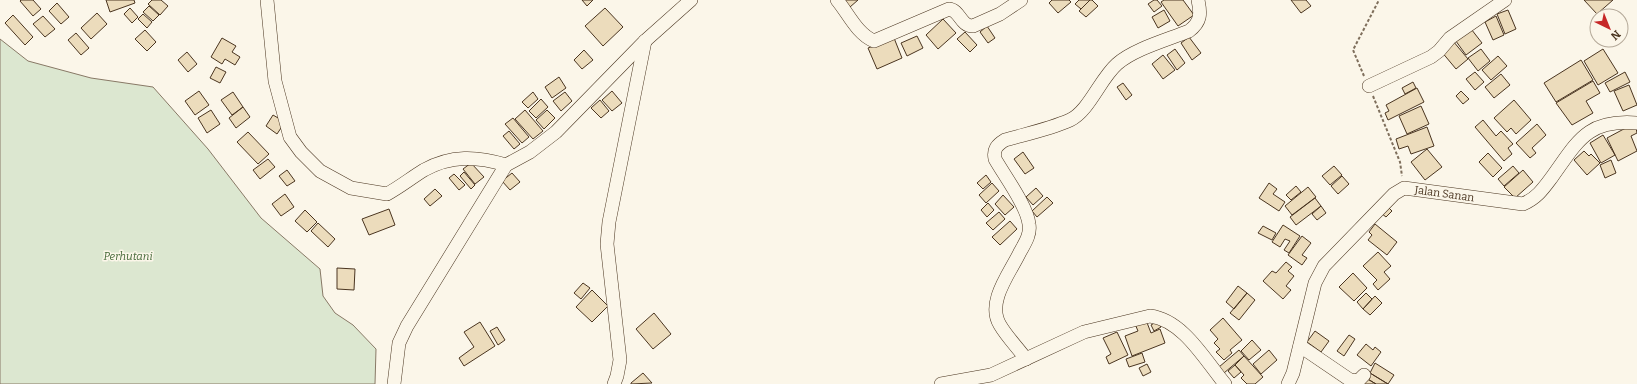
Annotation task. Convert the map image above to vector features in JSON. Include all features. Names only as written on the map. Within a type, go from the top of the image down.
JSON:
[{"type":"street","points":[[267,0],[275,81],[290,136],[301,152],[320,170],[351,188],[387,194],[426,169],[447,162],[467,158],[484,158],[506,164]]},
{"type":"street","points":[[394,384],[399,344],[407,326],[506,164],[530,152],[556,132],[645,41],[691,0]]},
{"type":"street","points":[[837,0],[861,32],[867,38],[874,41],[948,9],[956,12],[964,24],[973,26],[1000,14],[1021,0]]},
{"type":"street","points":[[1026,359],[1000,325],[996,317],[996,305],[999,294],[1026,240],[1029,224],[1026,213],[995,159],[994,153],[997,145],[1005,140],[1070,120],[1080,114],[1105,76],[1118,64],[1130,55],[1189,31],[1195,27],[1200,20],[1198,0]]},
{"type":"street","points":[[1369,86],[1431,57],[1439,51],[1450,38],[1505,0]]},
{"type":"street","points":[[614,384],[620,360],[607,244],[645,41]]},
{"type":"street","name":"Jalan Sanan","points":[[1288,384],[1293,373],[1315,283],[1324,266],[1394,194],[1404,188],[1523,204],[1541,193],[1577,142],[1591,129],[1602,125],[1622,122],[1637,123]]},
{"type":"street","points":[[941,384],[991,375],[1084,332],[1150,316],[1156,316],[1172,323],[1183,332],[1224,384]]},
{"type":"street","points":[[1300,346],[1350,380],[1358,381],[1364,375]]},
{"type":"green space","name":"Perhutani","points":[[0,39],[28,61],[91,78],[153,87],[208,149],[261,218],[320,269],[323,296],[335,313],[353,325],[376,349],[375,384],[0,384]]},
{"type":"building","points":[[33,0],[41,9],[33,16],[20,1]]},
{"type":"building","points":[[106,0],[134,0],[135,3],[110,12]]},
{"type":"building","points":[[152,0],[161,0],[168,6],[160,15],[148,4]]},
{"type":"building","points":[[582,0],[593,0],[587,6]]},
{"type":"building","points":[[843,0],[858,0],[850,7]]},
{"type":"building","points":[[1052,0],[1069,0],[1071,2],[1058,13],[1049,3]]},
{"type":"building","points":[[1079,0],[1090,0],[1081,9],[1075,4]]},
{"type":"building","points":[[1090,0],[1098,6],[1086,17],[1079,11]]},
{"type":"building","points":[[1154,0],[1157,0],[1162,6],[1154,12],[1148,4]]},
{"type":"building","points":[[1164,0],[1183,0],[1194,15],[1178,26],[1161,2]]},
{"type":"building","points":[[1291,0],[1306,0],[1311,6],[1301,13]]},
{"type":"building","points":[[1584,0],[1613,0],[1604,8],[1591,8]]},
{"type":"building","points":[[57,3],[69,17],[61,24],[49,11]]},
{"type":"building","points":[[149,6],[159,15],[153,21],[143,12]]},
{"type":"building","points":[[130,8],[138,17],[132,23],[124,14]]},
{"type":"building","points":[[605,8],[623,27],[603,46],[585,26]]},
{"type":"building","points":[[1164,10],[1170,21],[1158,28],[1152,17]]},
{"type":"building","points":[[1508,10],[1516,29],[1505,34],[1497,14]]},
{"type":"building","points":[[97,13],[107,24],[91,39],[81,28]]},
{"type":"building","points":[[143,14],[152,22],[147,28],[138,19]]},
{"type":"building","points":[[13,15],[33,37],[25,45],[5,23]]},
{"type":"building","points":[[43,16],[55,29],[45,37],[33,24]]},
{"type":"building","points":[[1496,16],[1504,35],[1493,40],[1485,22]]},
{"type":"building","points":[[943,19],[956,33],[938,49],[926,35]]},
{"type":"building","points":[[1468,25],[1482,43],[1466,55],[1453,37]]},
{"type":"building","points":[[987,26],[995,38],[988,43],[980,32]]},
{"type":"building","points":[[145,30],[156,42],[147,51],[135,39]]},
{"type":"building","points":[[965,32],[977,45],[970,52],[957,39]]},
{"type":"building","points":[[76,33],[89,48],[81,55],[68,40]]},
{"type":"building","points":[[917,36],[923,48],[907,56],[901,43]]},
{"type":"building","points":[[1189,37],[1201,53],[1192,60],[1181,43]]},
{"type":"building","points":[[222,38],[236,46],[232,52],[240,57],[235,65],[225,59],[222,64],[211,57]]},
{"type":"building","points":[[894,38],[902,58],[877,69],[868,48]]},
{"type":"building","points":[[1453,41],[1468,59],[1456,69],[1441,51]]},
{"type":"building","points":[[1175,49],[1185,63],[1177,70],[1167,55]]},
{"type":"building","points":[[1481,49],[1490,61],[1478,71],[1468,58]]},
{"type":"building","points":[[1603,49],[1618,73],[1598,85],[1584,61]]},
{"type":"building","points":[[584,50],[593,60],[582,69],[574,60]]},
{"type":"building","points":[[187,52],[197,64],[188,72],[178,60]]},
{"type":"building","points":[[1163,55],[1175,70],[1163,79],[1152,64]]},
{"type":"building","points":[[1498,56],[1507,66],[1491,80],[1482,70]]},
{"type":"building","points":[[1581,60],[1593,80],[1556,102],[1544,83]]},
{"type":"building","points":[[216,67],[226,72],[220,83],[210,78]]},
{"type":"building","points":[[1475,72],[1484,82],[1475,90],[1466,79]]},
{"type":"building","points":[[1625,72],[1630,82],[1610,92],[1605,83]]},
{"type":"building","points":[[1501,74],[1510,85],[1494,98],[1485,87]]},
{"type":"building","points":[[559,77],[566,88],[552,98],[545,87]]},
{"type":"building","points":[[1593,81],[1600,93],[1586,101],[1593,113],[1572,125],[1556,103]]},
{"type":"building","points":[[1413,82],[1416,88],[1405,94],[1402,88]]},
{"type":"building","points":[[1123,83],[1132,95],[1126,100],[1117,87]]},
{"type":"building","points":[[1629,85],[1637,105],[1623,111],[1614,91]]},
{"type":"building","points":[[1417,88],[1424,102],[1388,120],[1385,113],[1389,111],[1386,105]]},
{"type":"building","points":[[199,91],[209,105],[195,115],[185,101]]},
{"type":"building","points":[[612,91],[622,103],[612,111],[602,100]]},
{"type":"building","points":[[1461,91],[1469,99],[1463,104],[1456,96]]},
{"type":"building","points":[[233,92],[243,107],[232,115],[221,100]]},
{"type":"building","points":[[533,92],[538,99],[528,108],[522,102]]},
{"type":"building","points":[[565,92],[572,101],[561,111],[553,101]]},
{"type":"building","points":[[541,99],[548,107],[536,118],[529,111]]},
{"type":"building","points":[[600,100],[609,111],[601,118],[591,108]]},
{"type":"building","points":[[1514,100],[1531,120],[1516,134],[1511,128],[1507,132],[1494,118]]},
{"type":"building","points":[[1421,106],[1429,124],[1407,134],[1399,116]]},
{"type":"building","points":[[243,107],[250,117],[236,128],[229,118]]},
{"type":"building","points":[[211,110],[220,124],[207,133],[198,118]]},
{"type":"building","points":[[525,110],[543,131],[533,139],[515,119]]},
{"type":"building","points":[[547,110],[555,118],[544,129],[536,120]]},
{"type":"building","points":[[273,115],[285,122],[277,134],[266,126]]},
{"type":"building","points":[[513,118],[529,137],[522,143],[505,124]]},
{"type":"building","points":[[1483,120],[1496,136],[1501,131],[1513,144],[1508,148],[1512,154],[1504,161],[1475,127]]},
{"type":"building","points":[[1635,123],[1637,133],[1631,136],[1637,151],[1618,161],[1607,138]]},
{"type":"building","points":[[1537,124],[1546,135],[1532,148],[1536,153],[1530,158],[1516,143]]},
{"type":"building","points":[[1427,127],[1434,146],[1411,154],[1408,146],[1399,149],[1396,139]]},
{"type":"building","points":[[509,131],[520,144],[514,149],[503,136]]},
{"type":"building","points":[[248,132],[269,154],[258,164],[237,142]]},
{"type":"building","points":[[1603,135],[1615,155],[1601,163],[1590,143]]},
{"type":"building","points":[[1427,149],[1442,167],[1425,180],[1411,162]]},
{"type":"building","points":[[1584,151],[1589,156],[1591,154],[1600,163],[1587,175],[1574,160]]},
{"type":"building","points":[[1023,152],[1034,168],[1025,174],[1014,159]]},
{"type":"building","points":[[1488,153],[1502,168],[1493,177],[1479,162]]},
{"type":"building","points":[[268,159],[275,167],[260,179],[253,170]]},
{"type":"building","points":[[1611,160],[1616,173],[1605,178],[1600,165]]},
{"type":"building","points":[[471,163],[484,177],[475,184],[463,169]]},
{"type":"building","points":[[1334,166],[1342,175],[1330,185],[1322,176]]},
{"type":"building","points":[[1513,166],[1519,173],[1504,186],[1498,179]]},
{"type":"building","points":[[287,170],[295,181],[287,186],[279,176]]},
{"type":"building","points":[[1523,170],[1533,182],[1515,198],[1504,187]]},
{"type":"building","points":[[464,172],[475,185],[471,189],[460,176]]},
{"type":"building","points":[[512,173],[520,182],[510,190],[502,181]]},
{"type":"building","points":[[454,174],[465,185],[459,190],[449,178]]},
{"type":"building","points":[[986,175],[991,182],[983,189],[977,183]]},
{"type":"building","points":[[1342,176],[1349,184],[1338,194],[1331,186]]},
{"type":"building","points":[[992,183],[999,191],[986,203],[979,195]]},
{"type":"building","points":[[1269,183],[1277,189],[1273,194],[1285,202],[1279,211],[1259,198]]},
{"type":"building","points":[[1296,186],[1301,192],[1291,200],[1286,195]]},
{"type":"building","points":[[1308,187],[1316,197],[1292,215],[1285,206]]},
{"type":"building","points":[[1036,188],[1043,196],[1033,205],[1026,197]]},
{"type":"building","points":[[435,189],[442,196],[430,206],[424,199]]},
{"type":"building","points":[[285,194],[294,207],[281,216],[272,204]]},
{"type":"building","points":[[1003,195],[1014,207],[1005,215],[995,204]]},
{"type":"building","points":[[1047,197],[1053,203],[1037,217],[1032,211]]},
{"type":"building","points":[[1315,198],[1321,206],[1296,225],[1290,217]]},
{"type":"building","points":[[988,203],[994,210],[987,217],[981,210]]},
{"type":"building","points":[[1321,206],[1326,213],[1317,220],[1312,214]]},
{"type":"building","points":[[1387,206],[1392,211],[1386,217],[1381,213]]},
{"type":"building","points":[[389,209],[395,225],[369,235],[362,219]]},
{"type":"building","points":[[305,210],[317,222],[307,232],[295,221]]},
{"type":"building","points":[[999,212],[1005,219],[993,230],[986,223]]},
{"type":"building","points":[[1010,221],[1017,229],[1000,245],[992,237]]},
{"type":"building","points":[[318,223],[335,239],[328,247],[311,231]]},
{"type":"building","points":[[1375,224],[1397,242],[1387,255],[1368,240],[1372,235],[1369,232]]},
{"type":"building","points":[[1283,225],[1300,236],[1289,253],[1284,250],[1290,241],[1285,239],[1280,247],[1272,242]]},
{"type":"building","points":[[1263,226],[1276,233],[1272,240],[1258,233]]},
{"type":"building","points":[[1302,236],[1311,243],[1302,255],[1307,258],[1302,265],[1288,255]]},
{"type":"building","points":[[1378,252],[1391,266],[1384,272],[1390,279],[1378,290],[1373,284],[1377,280],[1363,266]]},
{"type":"building","points":[[1286,262],[1292,267],[1288,271],[1294,276],[1286,286],[1291,290],[1283,299],[1263,281],[1272,271],[1276,273]]},
{"type":"building","points":[[337,268],[355,269],[354,290],[337,289]]},
{"type":"building","points":[[1353,273],[1367,288],[1354,301],[1339,287]]},
{"type":"building","points":[[583,283],[590,288],[581,299],[574,293]]},
{"type":"building","points":[[1238,286],[1247,293],[1234,309],[1226,302]]},
{"type":"building","points":[[592,290],[608,306],[592,322],[576,307]]},
{"type":"building","points":[[1247,293],[1255,300],[1239,320],[1230,313]]},
{"type":"building","points":[[1366,293],[1372,299],[1363,309],[1357,302]]},
{"type":"building","points":[[1375,296],[1382,303],[1370,315],[1363,309]]},
{"type":"building","points":[[654,313],[671,334],[653,349],[636,329]]},
{"type":"building","points":[[1223,318],[1242,340],[1230,350],[1232,353],[1224,360],[1216,352],[1220,349],[1214,343],[1218,339],[1210,330]]},
{"type":"building","points":[[1146,320],[1151,333],[1160,329],[1165,343],[1132,356],[1125,336],[1138,331],[1135,324]]},
{"type":"building","points":[[1158,321],[1161,327],[1154,331],[1151,325]]},
{"type":"building","points":[[480,322],[495,346],[464,366],[459,358],[474,347],[464,332]]},
{"type":"building","points":[[497,327],[505,340],[498,345],[490,331]]},
{"type":"building","points":[[1315,331],[1329,341],[1321,352],[1307,342]]},
{"type":"building","points":[[1117,332],[1128,355],[1109,364],[1106,357],[1111,354],[1103,338]]},
{"type":"building","points":[[1349,335],[1355,339],[1344,356],[1337,351]]},
{"type":"building","points":[[1252,340],[1261,350],[1249,360],[1241,351]]},
{"type":"building","points":[[1366,344],[1373,350],[1375,347],[1381,352],[1371,366],[1357,355]]},
{"type":"building","points":[[1239,350],[1244,356],[1224,373],[1219,367]]},
{"type":"building","points":[[1269,350],[1277,360],[1261,374],[1253,364]]},
{"type":"building","points":[[1142,353],[1145,362],[1129,367],[1126,359]]},
{"type":"building","points":[[1244,356],[1263,377],[1255,384],[1247,384],[1241,378],[1244,375],[1235,365]]},
{"type":"building","points":[[1375,363],[1394,375],[1388,384],[1370,373]]},
{"type":"building","points":[[1147,364],[1151,372],[1143,376],[1139,368]]},
{"type":"building","points":[[1235,365],[1241,372],[1234,378],[1228,371]]},
{"type":"building","points":[[643,373],[652,383],[631,384],[631,383]]},
{"type":"building","points":[[1370,373],[1388,384],[1376,384],[1366,378]]},
{"type":"building","points":[[1366,378],[1376,384],[1363,384]]}]
